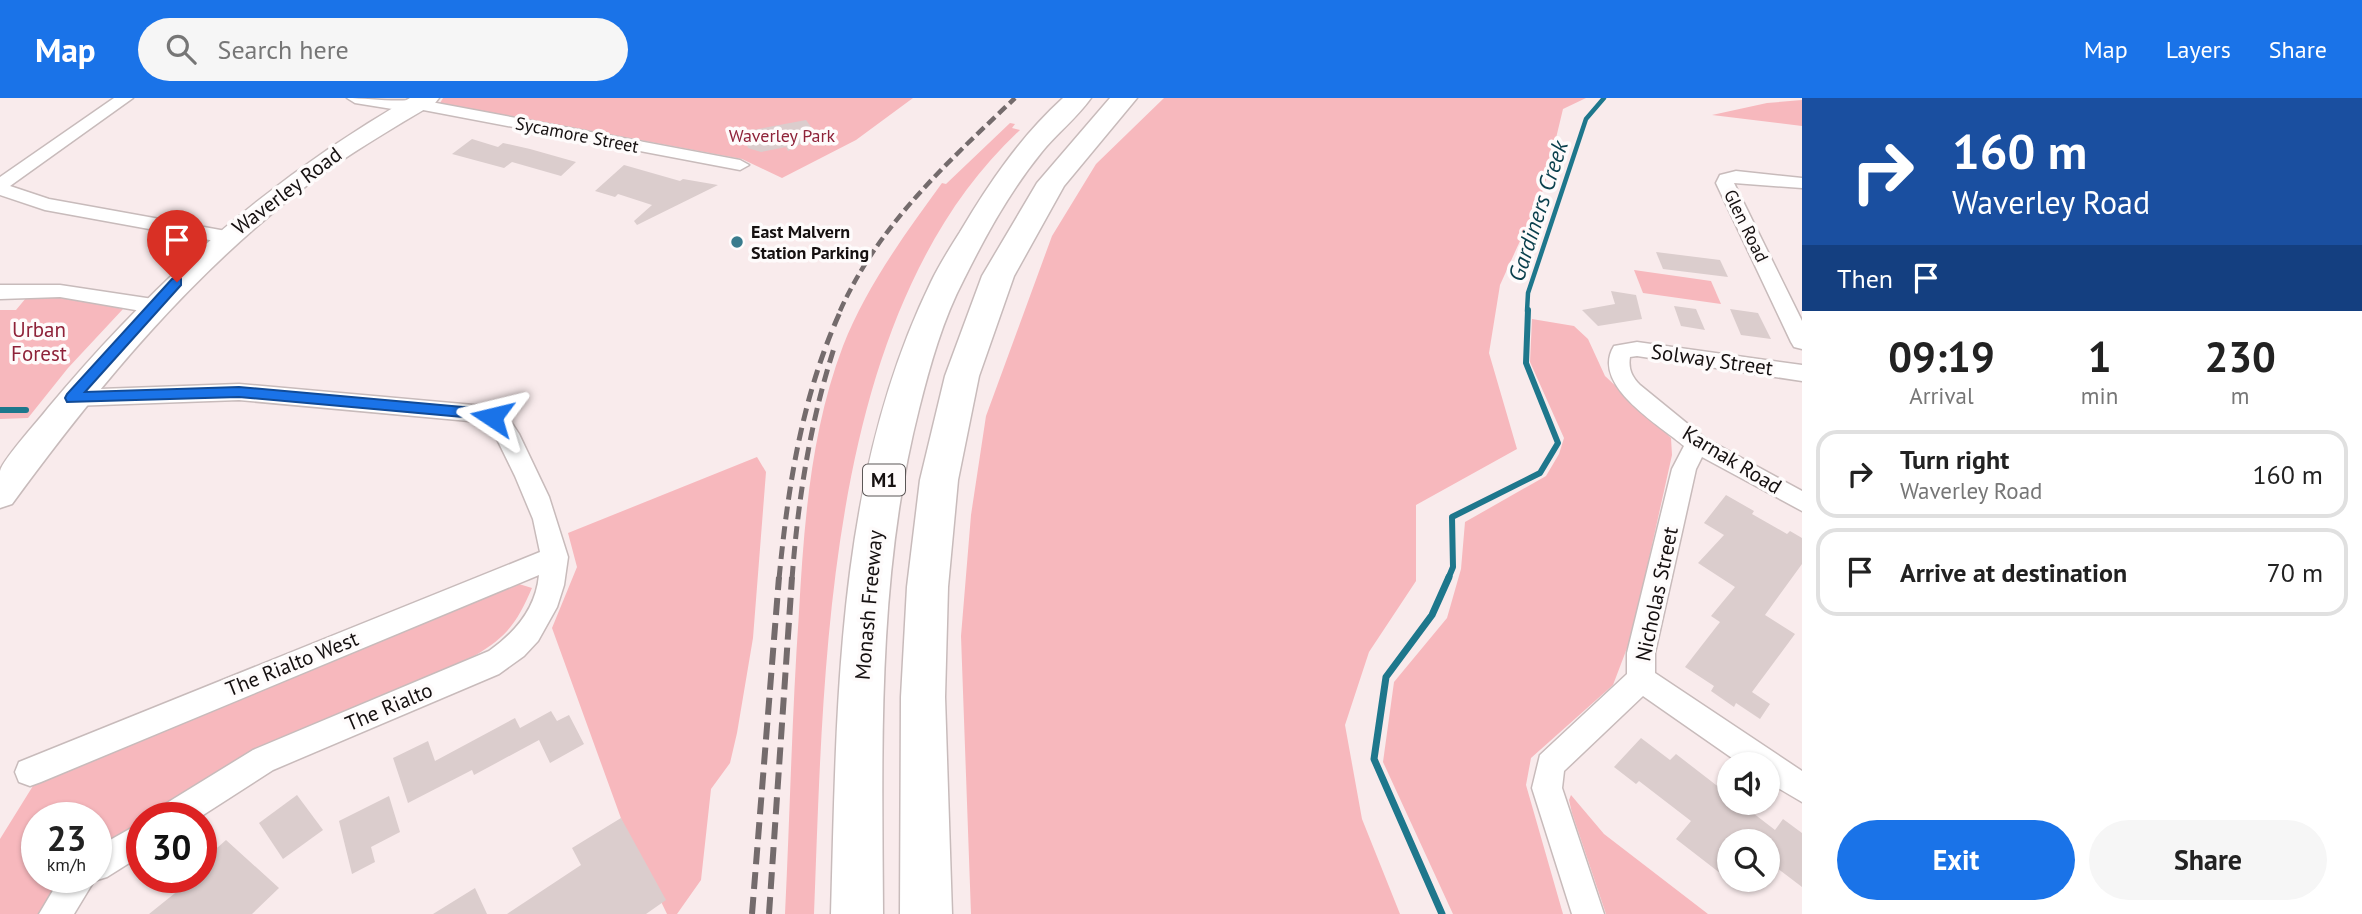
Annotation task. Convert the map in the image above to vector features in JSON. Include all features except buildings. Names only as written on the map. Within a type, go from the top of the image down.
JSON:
[{"type":"highway","name":"Monash Freeway","points":[[857,914],[860,716],[868,583],[886,466],[900,410],[930,322],[964,248],[1018,165],[1078,98]]},
{"type":"highway","name":"M1","points":[[926,914],[923,714],[926,583],[934,506],[950,418],[990,293],[1023,226],[1063,166],[1124,98]]},
{"type":"main road","name":"Waverley Road","points":[[0,495],[72,398],[153,306],[226,237],[305,174],[417,103]]},
{"type":"street","points":[[0,187],[125,98]]},
{"type":"street","name":"Sycamore Street","points":[[355,98],[417,103],[740,165]]},
{"type":"street","name":"Glen Road","points":[[1802,183],[1736,176],[1726,179],[1725,183],[1802,342]]},
{"type":"street","points":[[0,187],[45,204],[226,237]]},
{"type":"street","points":[[0,292],[60,291],[153,306]]},
{"type":"street","name":"Solway Street","points":[[1622,351],[1637,349],[1802,373]]},
{"type":"street","name":"Karnak Road","points":[[1622,351],[1619,367],[1626,385],[1697,444],[1802,502]]},
{"type":"street","points":[[72,398],[239,392],[485,414],[500,423],[506,435],[551,535],[555,557]]},
{"type":"street","name":"Nicholas Street","points":[[1697,444],[1684,469],[1641,653],[1640,679],[1748,752]]},
{"type":"street","name":"The Rialto West","points":[[30,772],[555,557]]},
{"type":"street","name":"The Rialto","points":[[197,802],[263,760],[489,665],[508,654],[526,638],[538,621],[554,579],[555,557]]},
{"type":"street","points":[[1588,914],[1547,788],[1550,765],[1640,679]]},
{"type":"street","name":"Nicholas Street","points":[[1780,774],[1802,788]]},
{"type":"street","points":[[54,914],[69,893]]},
{"type":"green space","name":"Waverley Park","points":[[443,98],[913,98],[856,140],[782,178],[742,159],[440,103]]},
{"type":"green space","points":[[1164,98],[1586,98],[1563,109],[1544,188],[1500,285],[1489,353],[1517,449],[1416,505],[1416,581],[1369,652],[1345,725],[1362,819],[1400,914],[971,914],[961,636],[971,515],[986,416],[1052,236],[1096,164]]},
{"type":"green space","points":[[1802,100],[1802,126],[1712,115],[1767,103]]},
{"type":"green space","points":[[1010,123],[1015,124],[1012,128],[1020,130],[955,206],[907,294],[871,393],[847,497],[832,605],[823,712],[814,914],[785,914],[803,545],[816,444],[832,378],[852,324],[863,303],[914,222],[942,183],[946,184]]},
{"type":"green space","points":[[1634,270],[1711,281],[1721,304],[1643,293]]},
{"type":"green space","name":"Urban Forest","points":[[26,298],[72,298],[123,309],[68,368],[28,418],[0,419],[0,310],[16,310]]},
{"type":"green space","points":[[1532,319],[1574,326],[1588,339],[1605,376],[1671,438],[1672,455],[1632,635],[1613,685],[1531,758],[1526,785],[1563,914],[1453,914],[1383,762],[1394,682],[1447,618],[1461,569],[1465,522],[1546,476],[1559,454],[1564,438],[1530,362]]},
{"type":"green space","points":[[757,457],[766,472],[753,638],[737,733],[730,763],[711,789],[701,880],[677,914],[667,914],[622,821],[552,628],[577,567],[568,533]]},
{"type":"green space","points":[[519,584],[532,588],[510,627],[476,655],[258,753],[181,802],[126,802],[126,837],[112,846],[112,802],[23,802],[36,781]]},
{"type":"green space","points":[[1571,795],[1604,834],[1708,914],[1606,914],[1572,813],[1569,800]]},
{"type":"green space","points":[[21,805],[21,893],[54,893],[40,914],[0,914],[0,839]]},
{"type":"waterway","name":"Gardiners Creek","points":[[1527,311],[1528,293],[1586,119],[1604,98]]},
{"type":"waterway","name":"Gardiners Creek","points":[[1448,579],[1453,567],[1452,517],[1540,473],[1558,443],[1526,363],[1528,310]]},
{"type":"waterway","points":[[0,410],[26,410]]},
{"type":"waterway","name":"Gardiners Creek","points":[[1442,914],[1374,759],[1386,677],[1432,615],[1449,577]]},
{"type":"railway","points":[[840,311],[874,250],[917,196],[964,146],[1015,98]]},
{"type":"railway","points":[[779,579],[792,475],[799,442],[816,375],[841,310]]},
{"type":"railway","points":[[792,579],[806,461],[835,345]]},
{"type":"railway","points":[[752,914],[779,577]]},
{"type":"railway","points":[[769,914],[792,577]]},
{"type":"place","name":"East Malvern Station Parking","points":[[737,242]]},
{"type":"route","points":[[177,282],[126,335],[72,398],[239,392],[485,414],[492,417]]}]
